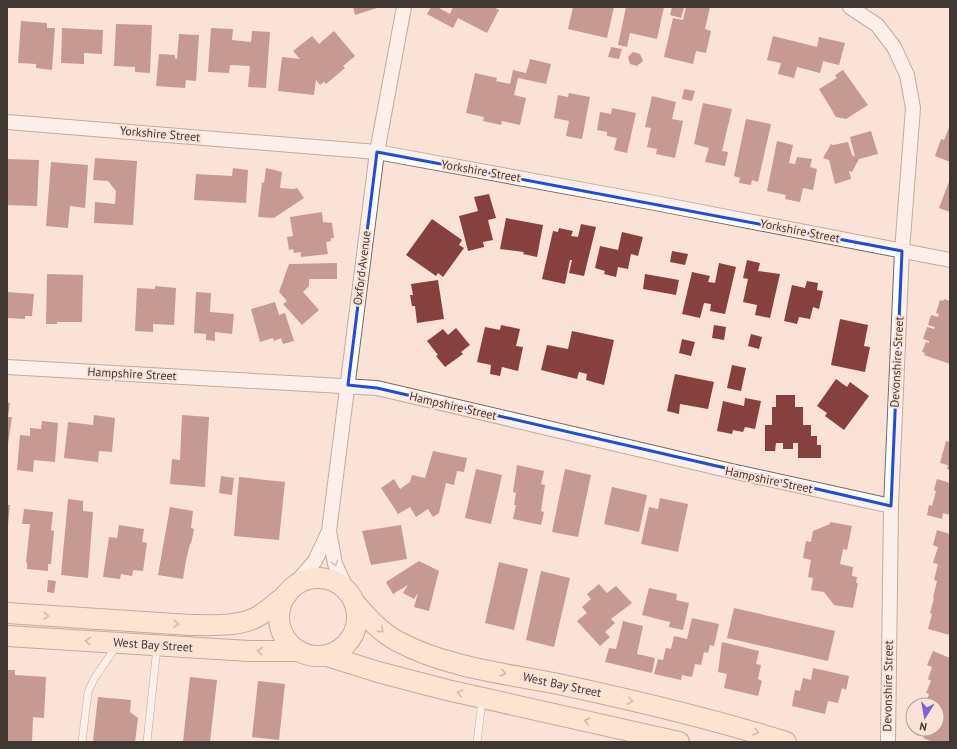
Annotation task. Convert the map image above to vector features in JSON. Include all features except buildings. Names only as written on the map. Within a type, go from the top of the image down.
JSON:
[{"type":"main road","points":[[326,656],[341,649],[352,637],[357,622],[352,598],[338,584],[324,579],[308,579],[290,589],[280,608],[280,626],[288,643],[298,651],[309,655],[326,656],[385,674],[482,698],[679,742]]},
{"type":"main road","name":"West Bay Street","points":[[7,613],[190,625],[217,625],[242,622],[257,617],[267,611],[290,589]]},
{"type":"main road","name":"West Bay Street","points":[[352,598],[388,636],[412,648],[443,659],[588,690],[747,730],[786,742]]},
{"type":"main road","name":"West Bay Street","points":[[7,636],[250,651],[298,651]]},
{"type":"street","name":"Oxford Avenue","points":[[290,589],[315,561],[329,531],[377,152],[404,7]]},
{"type":"street","name":"Devonshire Street","points":[[850,7],[877,25],[894,47],[908,75],[913,108],[902,251],[890,506],[888,742]]},
{"type":"street","name":"Yorkshire Street","points":[[7,122],[377,152],[648,201],[950,260]]},
{"type":"street","name":"Hampshire Street","points":[[7,367],[348,385],[377,388],[734,472],[890,506]]},
{"type":"street","name":"Oxford Avenue","points":[[329,531],[335,564],[352,598]]},
{"type":"lane","points":[[82,742],[88,692],[94,679],[119,643]]},
{"type":"lane","points":[[148,742],[158,645]]},
{"type":"lane","points":[[477,742],[482,698]]},
{"type":"highlighted area","points":[[377,152],[902,251],[891,506],[377,388],[348,385]]}]
